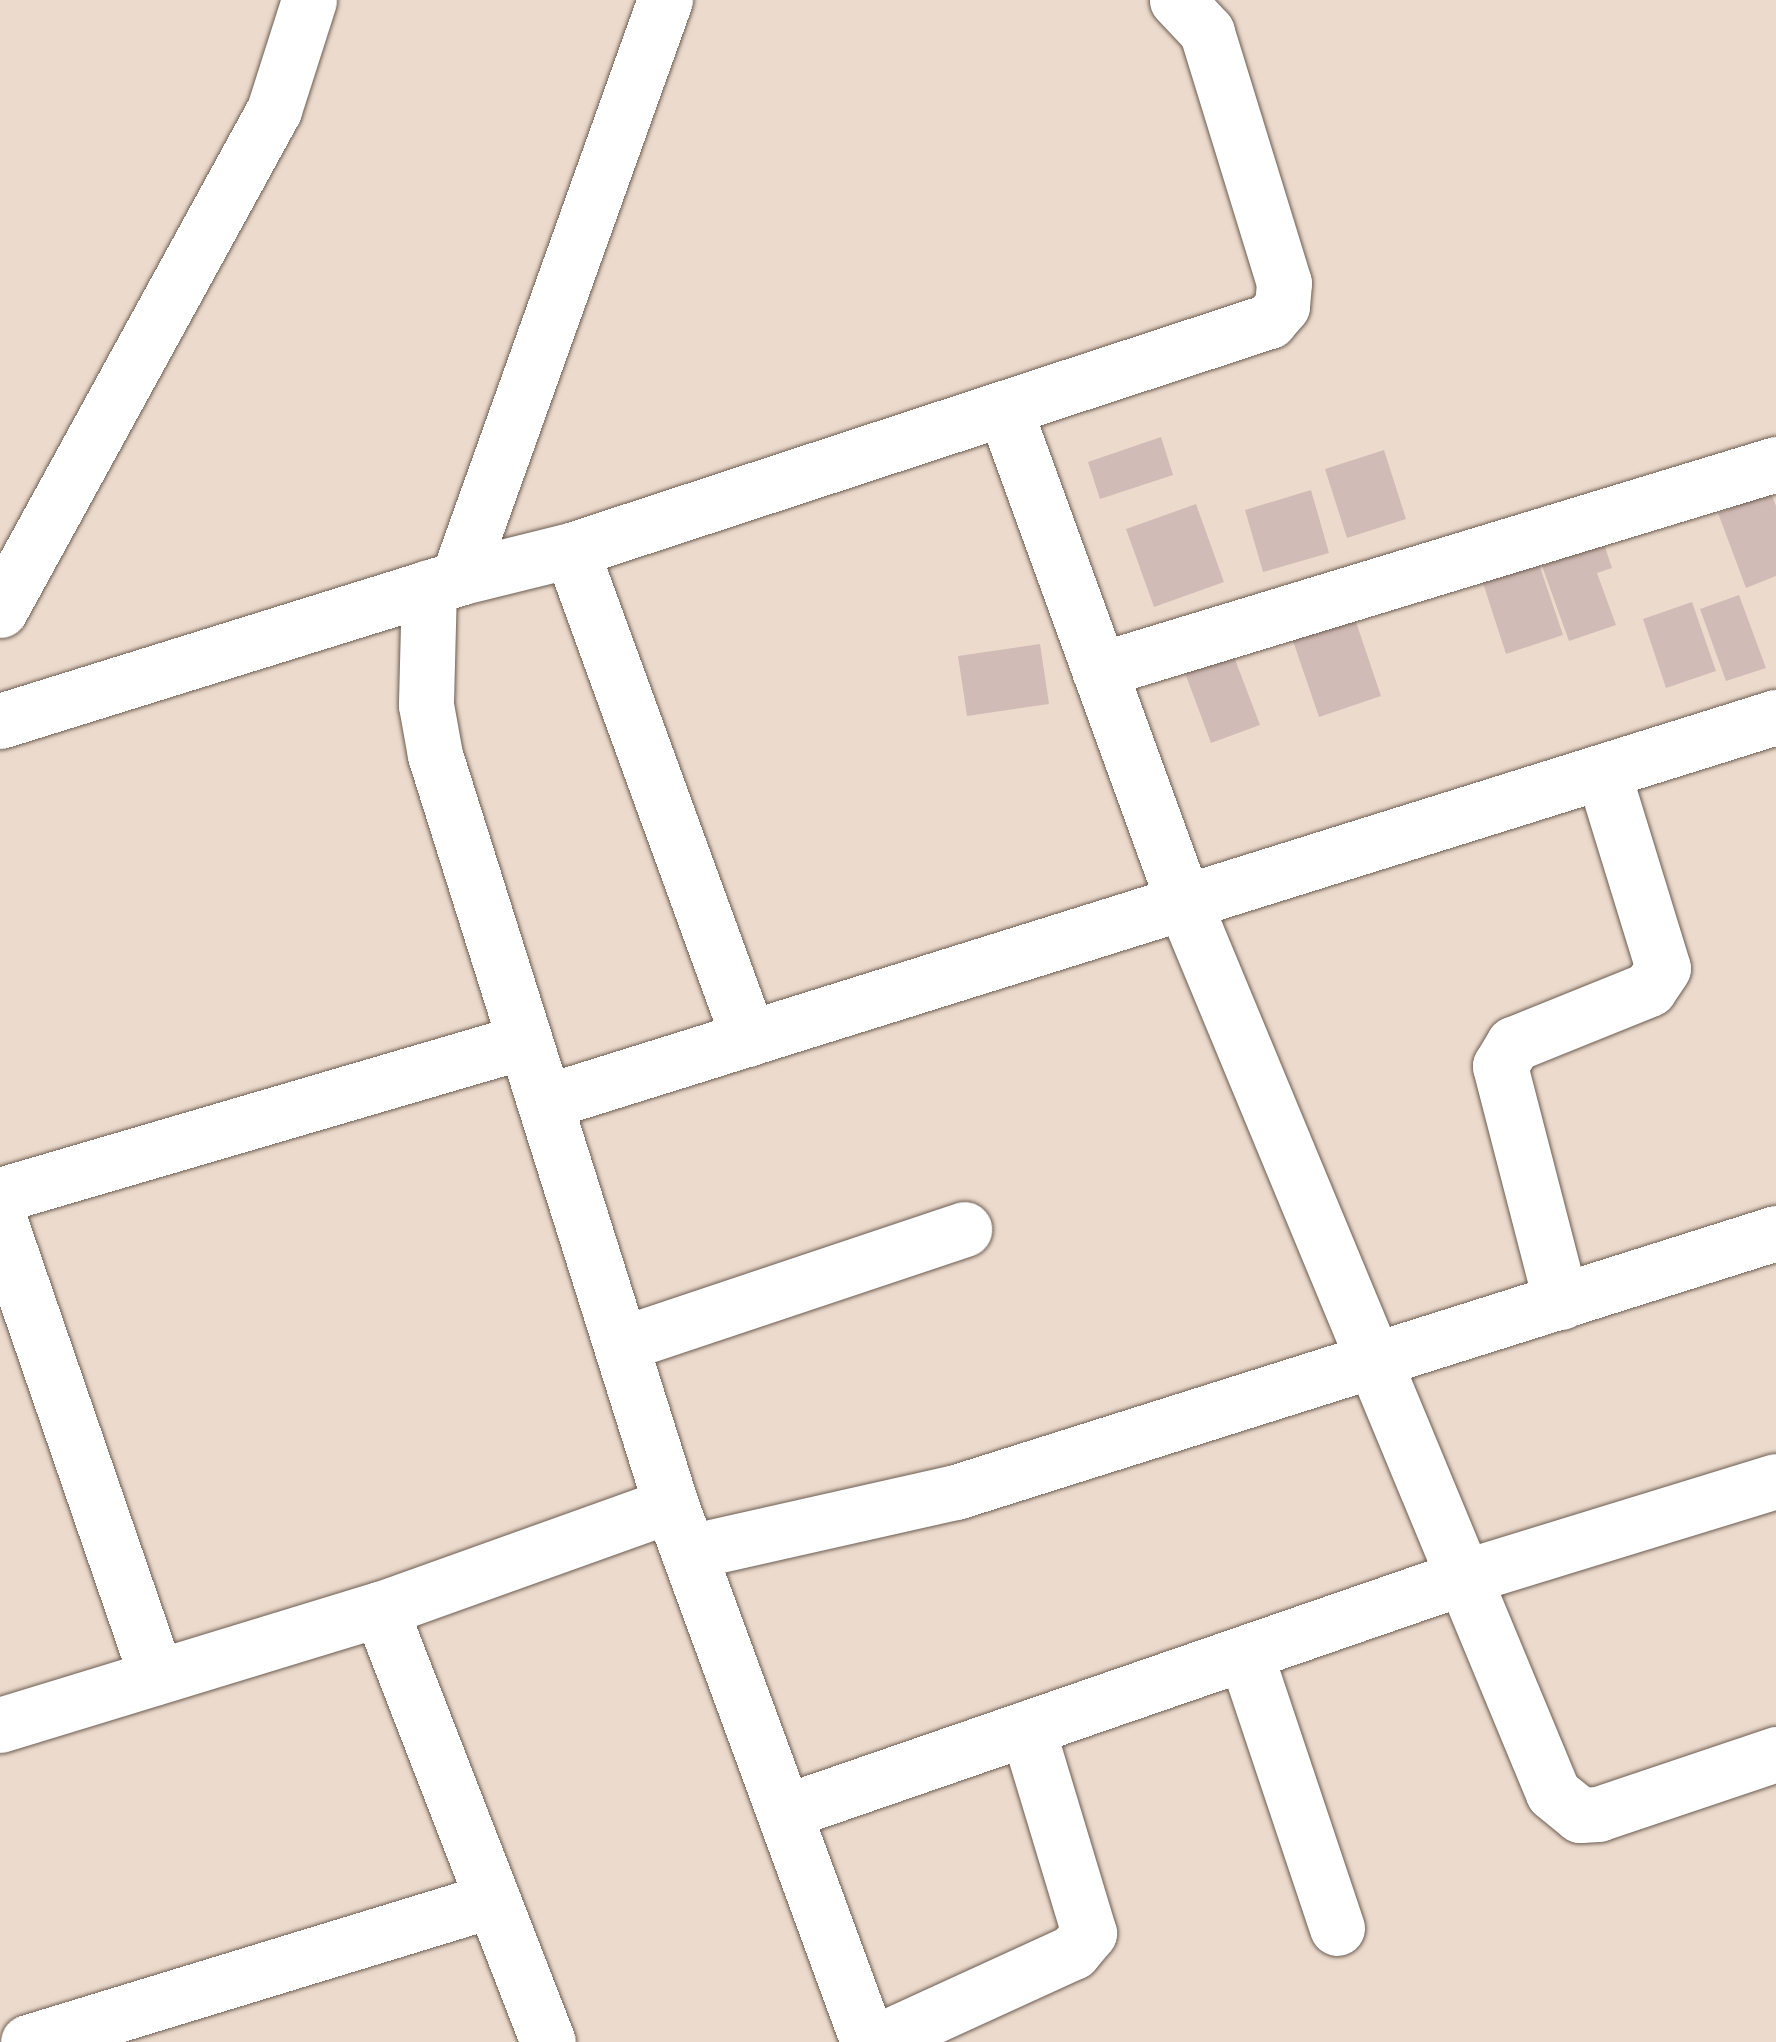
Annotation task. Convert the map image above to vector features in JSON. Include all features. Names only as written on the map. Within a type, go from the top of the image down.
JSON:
[{"type":"street","points":[[0,610],[274,110],[308,0]]},
{"type":"street","points":[[665,0],[444,582],[429,729],[680,1528],[868,2042]]},
{"type":"street","points":[[0,721],[444,582],[571,550],[1243,333],[1282,306],[1284,283],[1207,32],[1177,0]]},
{"type":"street","points":[[1004,408],[1184,903],[1464,1577],[1564,1807],[1598,1814],[1776,1754]]},
{"type":"street","points":[[1100,670],[1776,464]]},
{"type":"street","points":[[571,550],[748,1039]]},
{"type":"street","points":[[545,1102],[1776,717]]},
{"type":"street","points":[[1561,1302],[1500,1066],[1513,1044],[1648,988],[1663,968],[1603,773]]},
{"type":"street","points":[[0,1195],[525,1041]]},
{"type":"street","points":[[0,1222],[157,1678]]},
{"type":"street","points":[[621,1344],[964,1228]]},
{"type":"street","points":[[0,1726],[380,1609],[680,1528],[956,1492],[1776,1233]]},
{"type":"street","points":[[784,1812],[1464,1577],[1776,1481]]},
{"type":"street","points":[[380,1609],[548,2042]]},
{"type":"street","points":[[1244,1653],[1337,1928]]},
{"type":"street","points":[[876,2042],[1072,1952],[1089,1933],[1027,1728]]},
{"type":"street","points":[[28,2042],[492,1900]]},
{"type":"building","points":[[1161,437],[1173,475],[1100,499],[1088,462]]},
{"type":"building","points":[[1384,450],[1406,519],[1347,538],[1325,469]]},
{"type":"building","points":[[1767,483],[1776,506],[1776,576],[1746,588],[1718,513],[1740,505],[1736,495]]},
{"type":"building","points":[[1311,490],[1329,553],[1263,572],[1245,510]]},
{"type":"building","points":[[1196,504],[1224,582],[1154,607],[1126,529]]},
{"type":"building","points":[[1604,544],[1612,568],[1597,573],[1616,625],[1569,641],[1542,566]]},
{"type":"building","points":[[1539,564],[1563,635],[1506,654],[1483,583]]},
{"type":"building","points":[[1739,595],[1766,668],[1726,681],[1700,609]]},
{"type":"building","points":[[1692,602],[1716,671],[1666,688],[1643,619]]},
{"type":"building","points":[[1354,616],[1381,696],[1319,717],[1292,638]]},
{"type":"building","points":[[1040,644],[1049,704],[967,716],[958,656]]},
{"type":"building","points":[[1233,654],[1260,725],[1211,743],[1185,673]]}]
